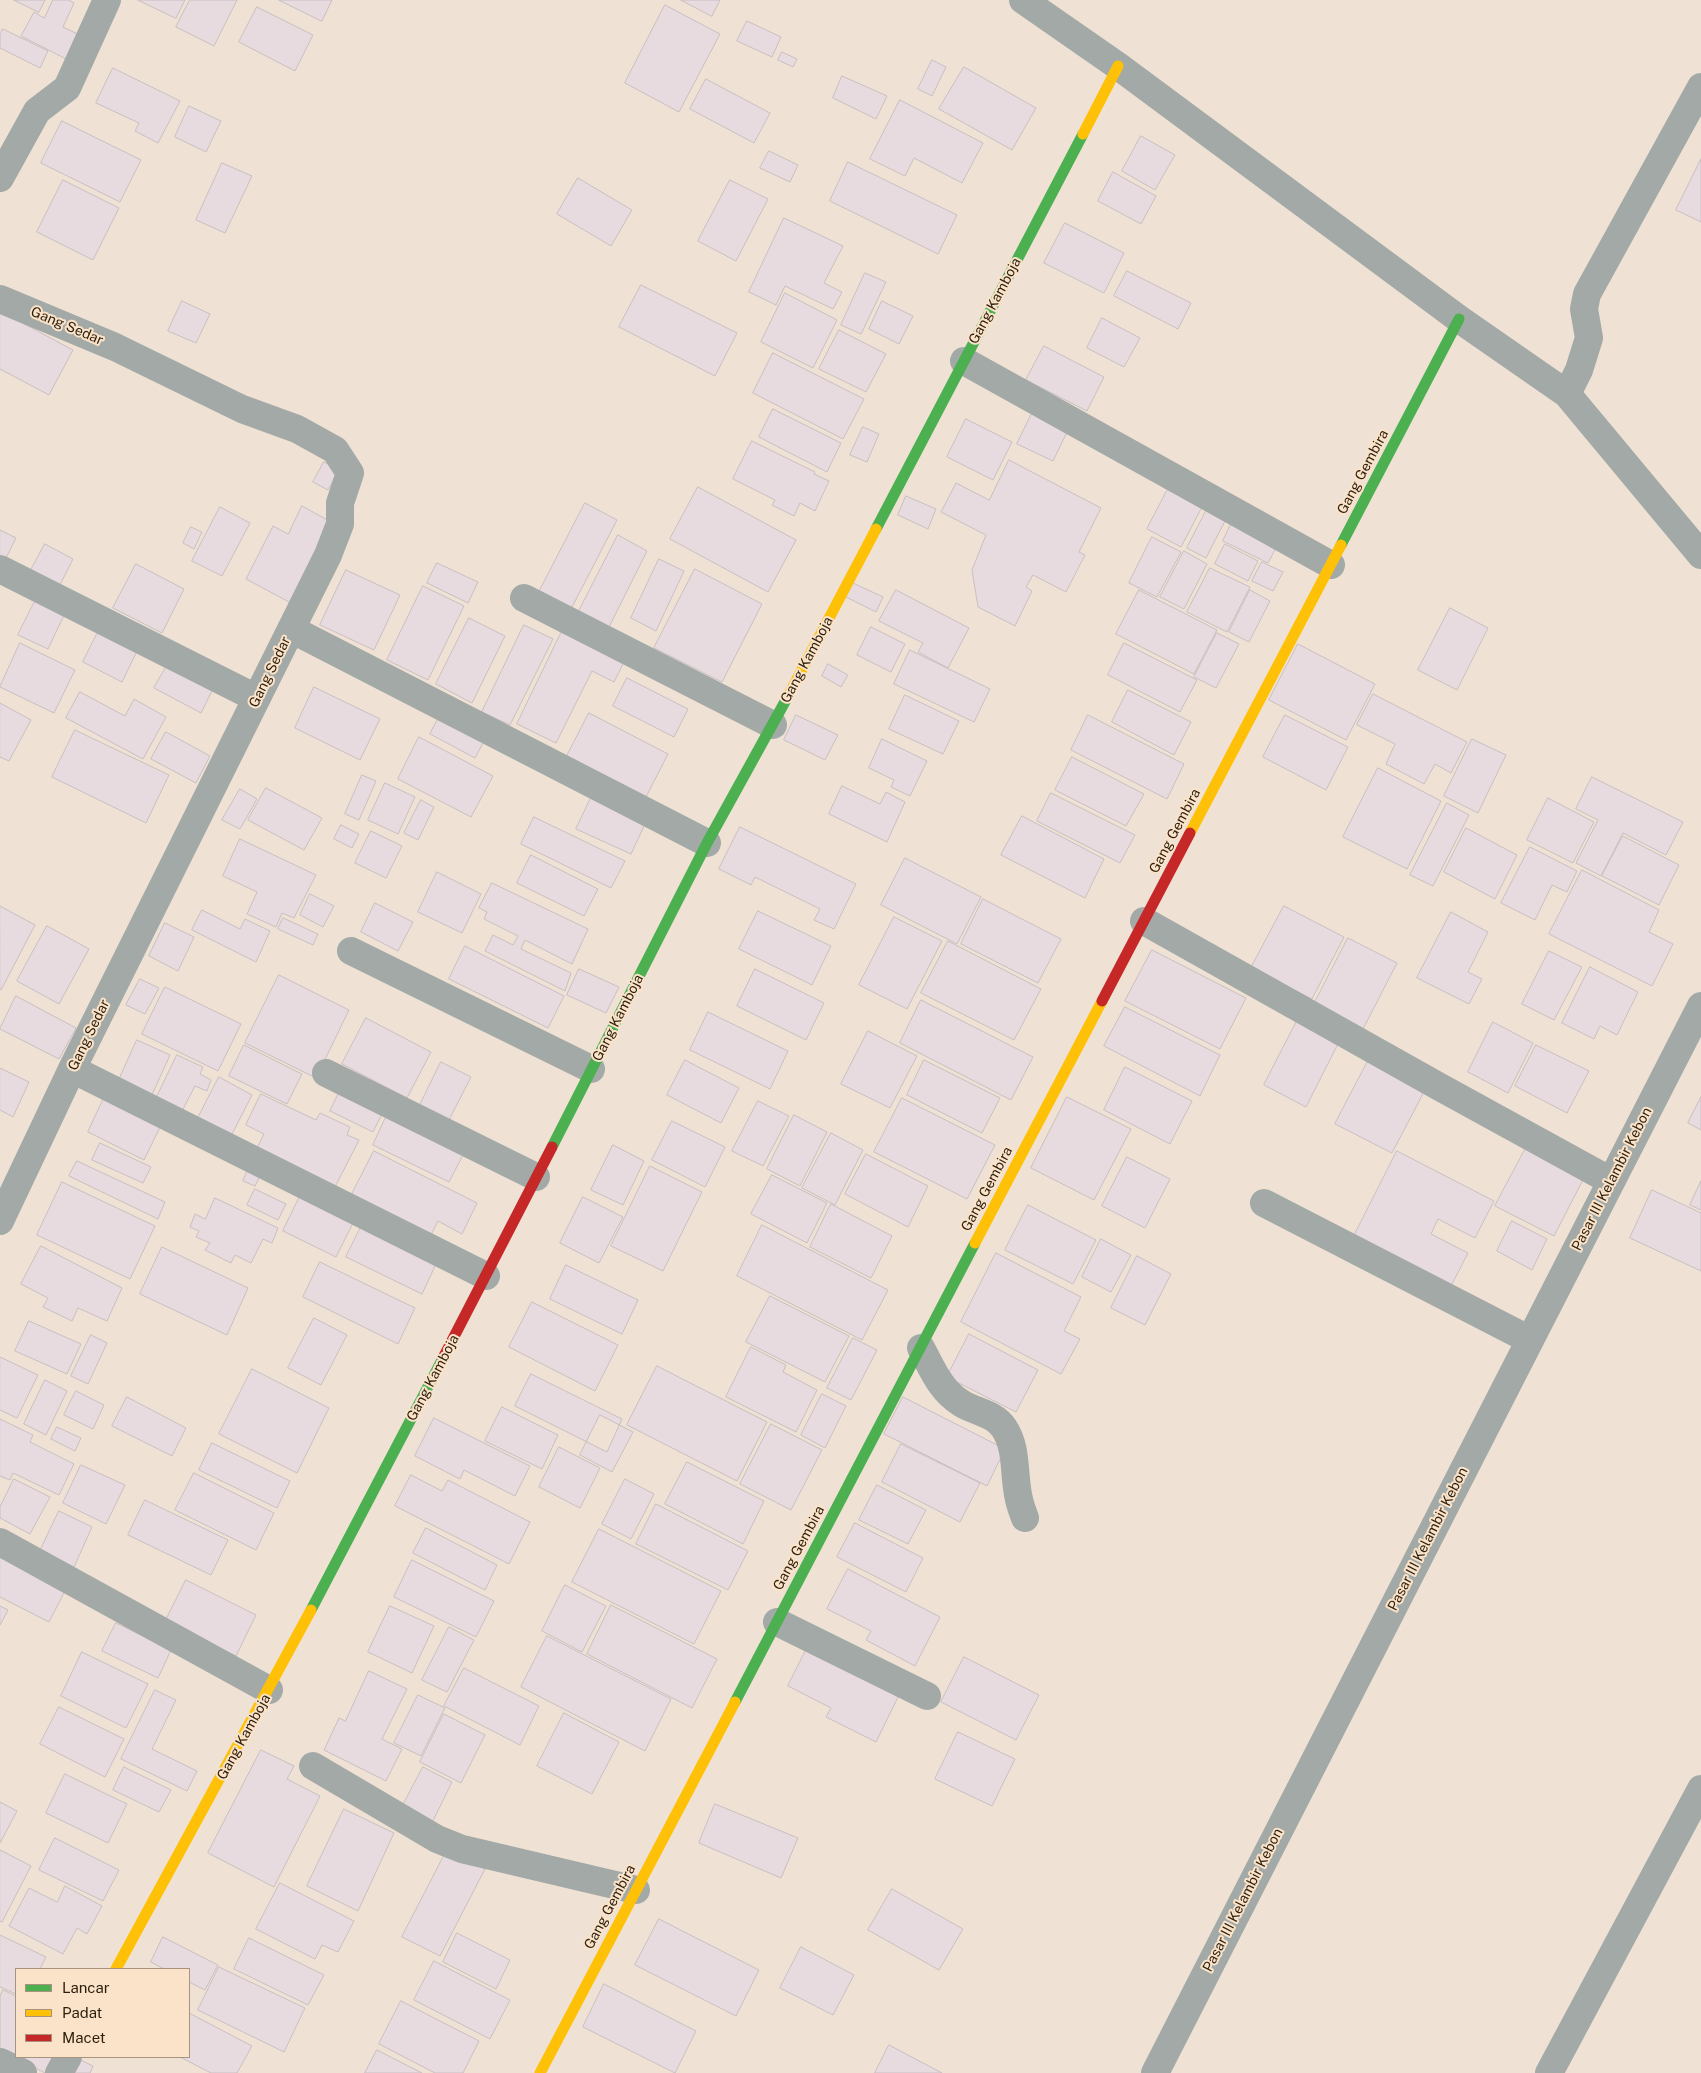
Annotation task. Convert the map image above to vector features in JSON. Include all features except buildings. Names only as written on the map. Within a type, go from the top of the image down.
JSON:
[{"type":"street","points":[[0,178],[37,110],[67,88],[107,0]]},
{"type":"street","points":[[1023,0],[1118,66],[1459,319],[1567,394],[1701,555]]},
{"type":"street","name":"Gang Kamboja","points":[[117,1968],[270,1690],[486,1276],[708,843],[773,725],[1118,66]]},
{"type":"street","points":[[1567,394],[1579,370],[1589,338],[1584,310],[1587,294],[1701,87]]},
{"type":"street","name":"Gang Sedar","points":[[0,299],[115,347],[242,409],[297,429],[335,450],[350,473],[340,503],[340,524],[328,555],[72,1069],[0,1221]]},
{"type":"street","name":"Gang Gembira","points":[[540,2073],[1459,319]]},
{"type":"street","points":[[964,361],[1331,565]]},
{"type":"street","points":[[0,569],[256,698]]},
{"type":"street","points":[[524,598],[773,725]]},
{"type":"street","points":[[291,629],[708,843]]},
{"type":"street","points":[[1144,921],[1612,1181]]},
{"type":"street","points":[[350,951],[592,1069]]},
{"type":"street","name":"Pasar III Kelambir Kebon","points":[[1155,2073],[1701,1006]]},
{"type":"street","points":[[72,1069],[486,1276]]},
{"type":"street","points":[[326,1073],[536,1177]]},
{"type":"street","points":[[1264,1203],[1530,1340]]},
{"type":"street","points":[[921,1348],[940,1383],[950,1394],[962,1404],[993,1417],[1003,1427],[1011,1442],[1017,1489],[1025,1518]]},
{"type":"street","points":[[0,1542],[270,1690]]},
{"type":"street","points":[[777,1622],[927,1696]]},
{"type":"street","points":[[313,1766],[407,1822],[446,1842],[472,1851],[636,1890]]},
{"type":"street","points":[[1549,2073],[1701,1789]]},
{"type":"street","points":[[59,2073],[67,2058]]},
{"type":"street","points":[[0,2062],[23,2073]]},
{"type":"traffic: fast","points":[[876,529],[1083,134]]},
{"type":"traffic: fast","points":[[1341,545],[1459,319]]},
{"type":"traffic: fast","points":[[552,1147],[707,843],[787,698]]},
{"type":"traffic: fast","points":[[735,1702],[975,1243]]},
{"type":"traffic: fast","points":[[311,1610],[443,1358]]},
{"type":"traffic: slow","points":[[1083,134],[1118,66]]},
{"type":"traffic: slow","points":[[787,698],[876,529]]},
{"type":"traffic: slow","points":[[1190,833],[1341,545]]},
{"type":"traffic: slow","points":[[975,1243],[1102,1001]]},
{"type":"traffic: slow","points":[[117,1968],[311,1610]]},
{"type":"traffic: slow","points":[[540,2073],[735,1702]]},
{"type":"traffic: jam","points":[[1102,1001],[1190,833]]},
{"type":"traffic: jam","points":[[443,1358],[552,1147]]}]
